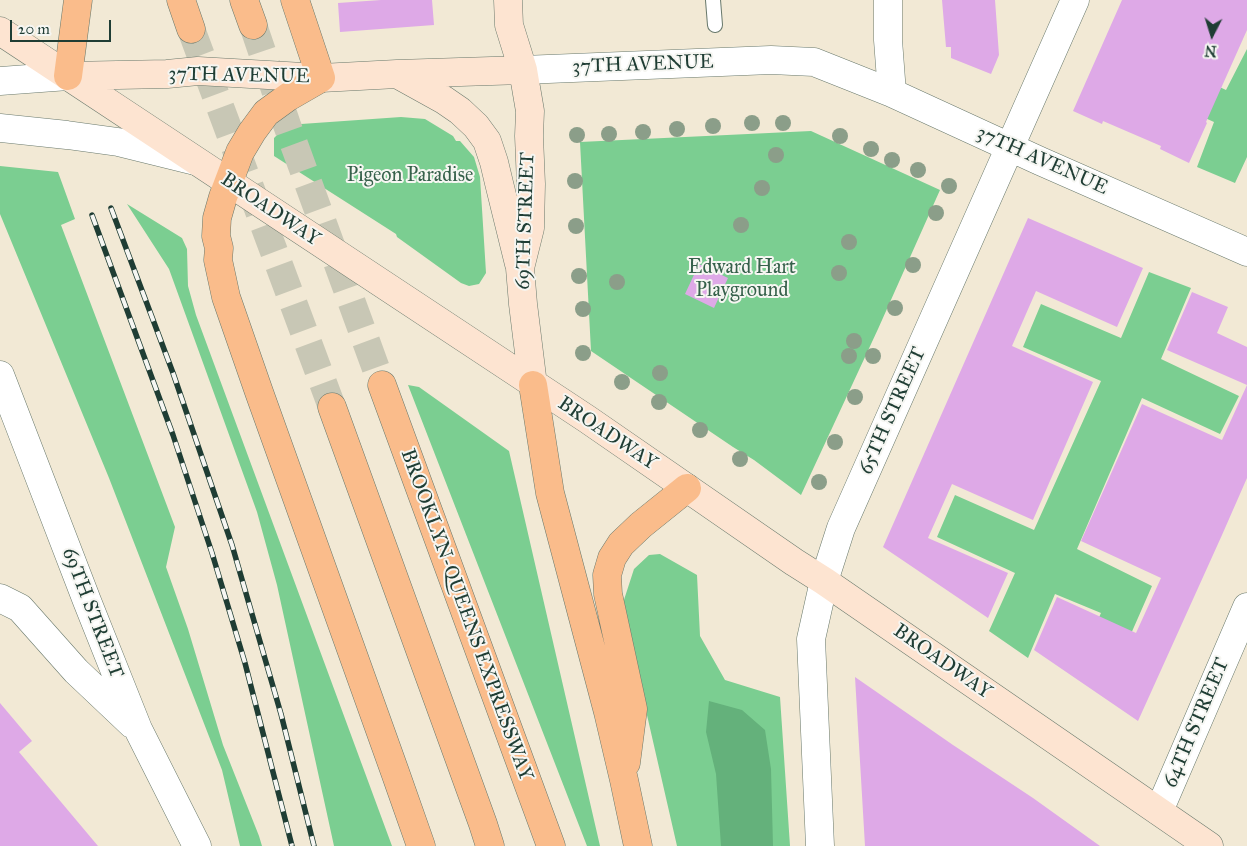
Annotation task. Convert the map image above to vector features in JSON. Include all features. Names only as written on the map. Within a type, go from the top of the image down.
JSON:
[{"type":"highway","points":[[68,76],[78,0]]},
{"type":"highway","points":[[181,0],[191,29]]},
{"type":"highway","points":[[295,0],[321,78],[288,97],[266,113],[240,152],[223,197],[218,218],[216,236],[219,248],[218,260],[226,297],[421,846]]},
{"type":"highway","name":"BROOKLYN-QUEENS EXPRESSWAY","points":[[382,384],[551,846]]},
{"type":"highway","points":[[533,385],[550,493],[608,712],[638,846]]},
{"type":"highway","points":[[332,407],[490,846]]},
{"type":"highway","points":[[624,780],[633,709],[608,594],[607,575],[612,558],[621,544],[641,525],[687,488]]},
{"type":"main road","name":"69TH STREET","points":[[508,0],[509,25],[523,70],[530,111],[529,136],[532,184],[530,228],[520,268],[533,385]]},
{"type":"main road","name":"BROADWAY","points":[[0,31],[587,419],[1208,846]]},
{"type":"main road","name":"37TH AVENUE","points":[[68,76],[167,74],[198,71],[321,78],[523,70]]},
{"type":"main road","points":[[396,74],[444,100],[460,111],[476,126],[487,141],[520,268]]},
{"type":"street","points":[[888,0],[888,40],[892,93]]},
{"type":"street","name":"65TH STREET","points":[[820,846],[811,639],[824,581],[841,528],[1075,0]]},
{"type":"street","name":"37TH AVENUE","points":[[523,70],[771,60],[814,62],[892,93],[1010,148],[1247,252]]},
{"type":"street","name":"37TH AVENUE","points":[[0,81],[68,76]]},
{"type":"street","points":[[0,128],[118,142],[198,162]]},
{"type":"street","name":"69TH STREET","points":[[0,375],[138,729],[197,846]]},
{"type":"street","points":[[0,598],[20,608],[76,671],[138,729]]},
{"type":"street","name":"64TH STREET","points":[[1159,811],[1247,607]]},
{"type":"lane","points":[[713,0],[715,25]]},
{"type":"green space","points":[[1247,49],[1247,157],[1235,183],[1197,167],[1214,122],[1136,87],[1149,54],[1226,90]]},
{"type":"green space","name":"Pigeon Paradise","points":[[401,117],[425,119],[453,136],[456,141],[460,141],[474,157],[480,177],[486,273],[479,284],[469,286],[461,283],[397,237],[396,234],[274,156],[274,138],[287,125]]},
{"type":"green space","name":"Edward Hart Playground","points":[[811,131],[940,190],[801,495],[754,460],[591,351],[580,142]]},
{"type":"green space","points":[[0,166],[58,172],[75,219],[61,225],[175,527],[166,567],[188,629],[223,745],[262,846],[240,846],[222,770],[109,478],[0,214]]},
{"type":"green space","points":[[127,204],[182,238],[187,249],[188,286],[196,315],[392,846],[334,846],[277,585],[257,512],[169,269]]},
{"type":"green space","points":[[1149,272],[1191,288],[1161,359],[1239,396],[1220,434],[1142,398],[1077,549],[1152,586],[1123,652],[1090,637],[1101,613],[1055,594],[1028,658],[989,631],[1015,573],[937,537],[955,495],[1034,530],[1101,381],[1023,347],[1041,304],[1121,338]]},
{"type":"green space","points":[[408,385],[419,387],[509,451],[600,846],[587,846]]},
{"type":"green space","points":[[660,554],[697,575],[700,636],[725,680],[780,697],[790,846],[677,846],[622,606],[634,569],[649,555]]},
{"type":"green space","points":[[709,701],[742,710],[765,730],[771,769],[773,846],[721,846],[716,774],[706,732]]},
{"type":"building","points":[[381,0],[432,0],[434,25],[340,32],[338,3]]},
{"type":"building","points":[[942,0],[995,0],[999,55],[991,74],[951,58],[951,47],[946,47]]},
{"type":"building","points":[[1122,0],[1247,0],[1247,30],[1189,163],[1160,149],[1161,146],[1103,121],[1102,124],[1073,111]]},
{"type":"building","points":[[1028,218],[1143,268],[1117,327],[1036,291],[1012,346],[1093,382],[1033,520],[952,484],[928,538],[1008,573],[988,618],[883,547]]},
{"type":"building","points":[[699,264],[728,278],[714,308],[685,294]]},
{"type":"building","points":[[1192,292],[1228,307],[1217,333],[1247,347],[1247,385],[1167,350]]},
{"type":"building","points":[[1247,385],[1247,478],[1138,721],[1034,650],[1057,597],[1136,633],[1161,578],[1081,541],[1142,404],[1222,440]]},
{"type":"building","points":[[855,677],[1033,798],[1100,846],[865,846]]},
{"type":"building","points":[[0,703],[32,741],[19,752],[98,846],[0,846]]},
{"type":"tunnel","points":[[253,25],[287,125],[382,385]]},
{"type":"tunnel","points":[[191,29],[332,407]]},
{"type":"railway","points":[[111,208],[173,373],[232,545],[281,714],[314,846]]},
{"type":"railway","points":[[92,215],[173,435],[212,553],[245,663],[292,846]]}]
